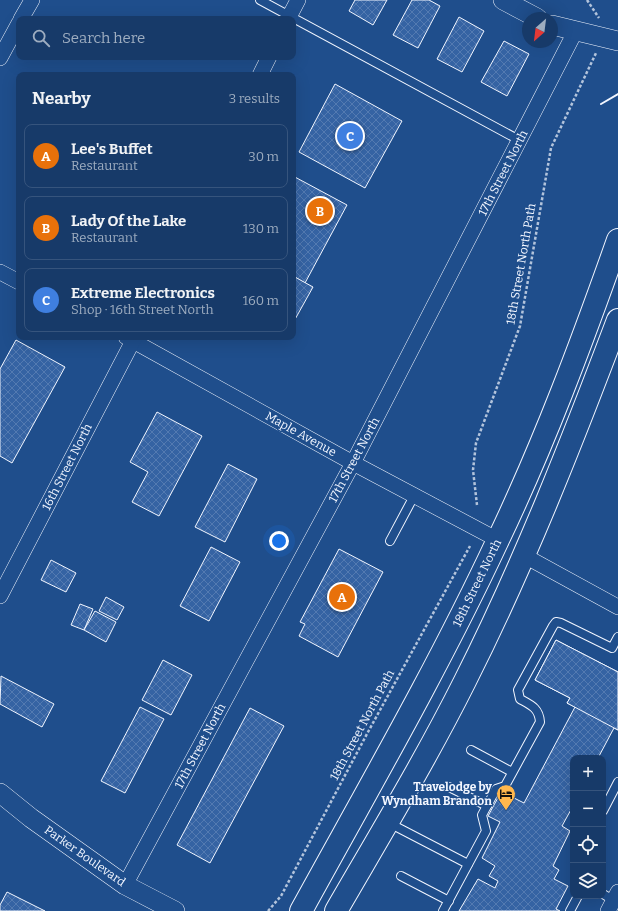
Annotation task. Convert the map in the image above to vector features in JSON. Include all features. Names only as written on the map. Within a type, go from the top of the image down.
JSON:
[{"type":"main road","name":"18th Street North","points":[[301,911],[419,696],[498,540],[545,430],[618,240]]},
{"type":"main road","points":[[336,911],[464,682],[523,555],[564,458],[618,320]]},
{"type":"street","points":[[23,16],[32,0]]},
{"type":"street","points":[[290,16],[298,0]]},
{"type":"street","points":[[503,0],[526,12]]},
{"type":"street","points":[[558,27],[618,41]]},
{"type":"street","points":[[0,58],[16,29]]},
{"type":"street","name":"17th Street North","points":[[125,885],[353,463],[575,32]]},
{"type":"street","points":[[262,72],[268,60]]},
{"type":"street","points":[[0,272],[16,280]]},
{"type":"street","name":"16th Street North","points":[[0,596],[130,340]]},
{"type":"street","name":"Maple Avenue","points":[[135,340],[353,463],[498,540]]},
{"type":"street","points":[[523,555],[618,607]]},
{"type":"street","name":"Parker Boulevard","points":[[0,794],[125,885],[175,911]]},
{"type":"lane","points":[[260,0],[287,16]]},
{"type":"lane","points":[[296,21],[519,140]]},
{"type":"lane","points":[[390,541],[414,496]]},
{"type":"lane","points":[[443,911],[486,831],[482,815],[496,790],[504,786],[540,722],[540,713],[536,708],[520,699],[518,690],[556,622],[561,623],[615,650],[618,637]]},
{"type":"lane","points":[[471,750],[512,772]]},
{"type":"lane","points":[[606,806],[618,782]]},
{"type":"lane","points":[[448,786],[487,806]]},
{"type":"lane","points":[[387,822],[468,864]]},
{"type":"lane","points":[[401,876],[449,900]]},
{"type":"lane","points":[[570,911],[576,899]]},
{"type":"path","points":[[587,0],[600,20]]},
{"type":"path","name":"18th Street North Path","points":[[477,504],[473,456],[476,444],[520,326],[550,148],[596,52]]},
{"type":"path","name":"18th Street North Path","points":[[268,911],[281,896],[368,732],[470,546]]},
{"type":"building","points":[[355,0],[387,0],[373,25],[349,11]]},
{"type":"building","points":[[412,0],[429,0],[440,6],[418,48],[393,35]]},
{"type":"building","points":[[459,17],[484,31],[462,72],[437,59]]},
{"type":"building","points":[[504,41],[529,54],[507,96],[481,82]]},
{"type":"building","points":[[335,84],[402,121],[365,188],[299,152]]},
{"type":"building","points":[[296,178],[347,205],[305,283],[296,278]]},
{"type":"building","points":[[296,278],[313,287],[296,318]]},
{"type":"building","points":[[16,340],[65,367],[12,463],[0,456],[0,369]]},
{"type":"building","points":[[157,412],[202,436],[159,516],[132,502],[148,472],[130,462]]},
{"type":"building","points":[[228,464],[257,479],[225,542],[195,527]]},
{"type":"building","points":[[211,547],[240,562],[209,621],[180,606]]},
{"type":"building","points":[[339,549],[383,572],[338,657],[299,636],[305,624],[300,622]]},
{"type":"building","points":[[51,560],[76,573],[66,592],[41,580]]},
{"type":"building","points":[[106,597],[124,607],[117,620],[99,611]]},
{"type":"building","points":[[80,604],[93,609],[84,630],[71,625]]},
{"type":"building","points":[[95,611],[116,622],[106,642],[84,630]]},
{"type":"building","points":[[556,640],[618,672],[618,730],[614,728],[600,755],[570,755],[570,811],[562,826],[570,831],[553,866],[559,870],[554,879],[568,886],[556,909],[560,911],[459,911],[478,879],[495,888],[498,881],[489,876],[495,866],[482,858],[500,822],[488,816],[500,794],[512,801],[514,798],[524,803],[575,707],[567,703],[570,698],[535,680]]},
{"type":"building","points":[[556,640],[618,672],[618,730],[567,703],[570,698],[535,680]]},
{"type":"building","points":[[163,660],[192,675],[171,715],[142,700]]},
{"type":"building","points":[[1,676],[54,704],[42,727],[0,704]]},
{"type":"building","points":[[140,707],[164,719],[125,793],[101,781]]},
{"type":"building","points":[[250,708],[284,726],[210,863],[177,845]]},
{"type":"building","points":[[7,892],[45,911],[0,911],[0,905]]},
{"type":"wall","points":[[601,104],[618,94]]},
{"type":"place","name":"Extreme Electronics","points":[[350,136]]},
{"type":"place","name":"Lady Of the Lake","points":[[320,211]]},
{"type":"place","name":"Lee's Buffet","points":[[342,597]]},
{"type":"place","name":"Travelodge by Wyndham Brandon","points":[[506,811]]}]
